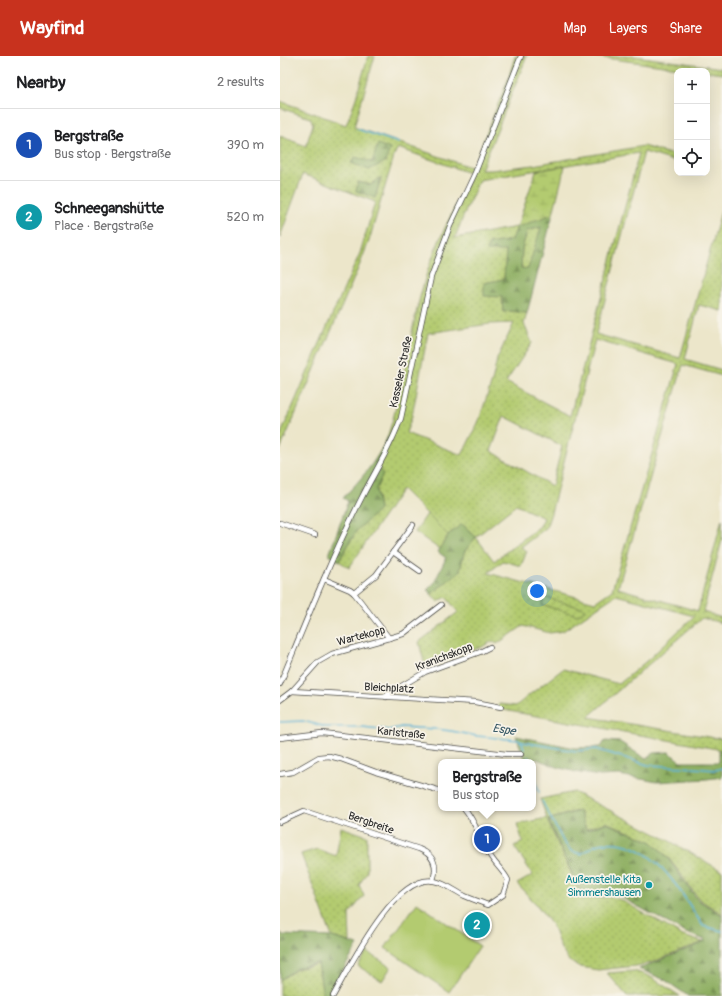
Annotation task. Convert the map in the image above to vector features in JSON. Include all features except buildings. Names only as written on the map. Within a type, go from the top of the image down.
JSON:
[{"type":"street","name":"Kasseler Straße","points":[[280,684],[324,579],[362,497],[395,435],[401,418],[431,277],[450,226],[475,173],[521,56]]},
{"type":"street","points":[[280,524],[315,534]]},
{"type":"street","points":[[354,593],[376,575],[413,525]]},
{"type":"street","points":[[393,552],[420,571]]},
{"type":"street","points":[[324,579],[354,593],[389,638]]},
{"type":"street","name":"Wartekopp","points":[[292,691],[318,662],[332,654],[403,634],[441,605]]},
{"type":"street","name":"Kranichskopp","points":[[386,697],[388,694],[425,672],[490,647]]},
{"type":"street","points":[[280,700],[292,691]]},
{"type":"street","name":"Bleichplatz","points":[[292,691],[475,702],[500,707]]},
{"type":"street","name":"Karlstraße","points":[[280,738],[322,733],[521,754]]},
{"type":"street","points":[[280,774],[293,772],[319,757],[329,756],[438,791]]},
{"type":"street","name":"Bergbreite","points":[[280,822],[306,811],[419,849],[429,854],[433,860],[436,867],[436,873],[433,880]]},
{"type":"street","points":[[333,996],[354,957],[379,918],[413,885],[419,882],[433,880],[488,905],[501,897],[505,891],[508,880],[492,860],[466,811]]},
{"type":"green space","points":[[368,56],[375,56],[354,127],[473,167],[508,79],[515,56],[527,56],[481,170],[533,165],[643,146],[674,155],[674,161],[644,152],[596,334],[680,358],[722,208],[722,311],[699,305],[685,359],[722,370],[722,376],[683,365],[618,588],[698,611],[722,519],[722,540],[703,612],[722,618],[722,623],[702,618],[588,717],[722,739],[722,750],[498,709],[499,704],[516,706],[563,669],[619,684],[651,657],[694,616],[616,595],[563,631],[550,633],[523,626],[497,644],[492,641],[482,647],[425,666],[419,642],[458,612],[446,597],[438,602],[431,594],[460,571],[464,552],[476,537],[462,524],[448,535],[402,489],[349,568],[339,561],[357,530],[379,510],[376,489],[383,474],[376,466],[389,440],[387,438],[398,399],[425,279],[434,252],[470,176],[469,173],[398,148],[395,153],[369,241],[280,450],[280,436],[360,253],[375,202],[303,174],[280,237],[280,136],[306,146],[313,124],[310,118],[280,108],[280,101],[346,125],[356,98]],"holes":[[[639,153],[570,416],[506,382],[532,343],[524,324],[527,313],[511,311],[503,312],[502,297],[484,283],[504,279],[506,250],[487,250],[489,244],[512,240],[517,227],[455,238],[479,180]],[[381,178],[375,198],[359,182],[371,185]],[[514,323],[497,359],[493,378],[478,423],[462,455],[406,433],[412,416],[428,333],[490,324]],[[595,340],[678,364],[612,590],[595,602],[488,573],[503,561],[521,566],[527,551],[521,547],[546,528]],[[504,416],[562,446],[552,486],[491,451]],[[516,505],[544,518],[540,526],[494,561],[476,537]]]},
{"type":"green space","points":[[590,56],[635,56],[722,68],[722,74],[710,72],[710,68],[678,68]]},
{"type":"green space","points":[[378,144],[390,149],[385,162],[369,170],[351,163],[355,157],[372,162]]},
{"type":"green space","points":[[565,166],[553,214],[517,227],[536,171]]},
{"type":"green space","points":[[381,177],[375,198],[356,191],[358,182],[371,185]]},
{"type":"green space","points":[[553,214],[527,313],[511,311],[503,312],[502,297],[484,296],[484,283],[504,279],[506,251],[487,251],[489,244],[512,240],[517,227]],"holes":[[[541,227],[528,269],[521,268],[522,249],[527,231]]]},
{"type":"green space","points":[[542,227],[528,269],[521,268],[522,249],[527,231]]},
{"type":"green space","points":[[387,438],[389,439],[376,466],[383,474],[376,489],[379,510],[357,530],[339,561],[329,555],[348,501],[343,498],[368,470]]},
{"type":"green space","points":[[427,514],[448,535],[439,549],[415,532]]},
{"type":"green space","points":[[462,524],[476,537],[464,552],[460,571],[431,594],[427,590],[434,583],[446,558],[438,552],[448,535]]},
{"type":"green space","points":[[544,597],[586,609],[577,615],[542,605]]},
{"type":"green space","points":[[516,736],[575,748],[601,747],[605,741],[620,742],[646,759],[654,753],[669,752],[681,762],[719,762],[719,749],[722,750],[722,777],[657,782],[619,775],[600,776],[580,773],[557,767],[537,759],[525,759]]},
{"type":"green space","points":[[574,792],[666,839],[722,871],[722,914],[699,899],[668,857],[652,842],[606,822],[586,829],[579,810],[547,820],[583,899],[610,897],[621,900],[683,936],[703,942],[650,963],[636,966],[598,970],[580,967],[569,961],[561,949],[552,925],[536,904],[517,884],[533,875],[514,846],[523,842],[517,824],[547,818],[540,799]]},
{"type":"green space","points":[[579,811],[586,830],[606,823],[652,842],[667,857],[698,900],[722,915],[722,996],[688,996],[665,980],[639,969],[703,943],[705,940],[686,933],[619,896],[607,893],[582,895],[548,820]]},
{"type":"green space","points":[[341,827],[367,836],[367,872],[359,885],[364,896],[349,914],[350,942],[332,937],[301,854],[317,849],[336,856]]},
{"type":"green space","points":[[417,903],[480,946],[449,992],[385,948]]},
{"type":"green space","points":[[280,933],[282,935],[332,937],[358,945],[328,996],[323,996],[318,963],[297,968],[280,980]]},
{"type":"green space","points":[[367,952],[391,967],[382,981],[358,966]]},
{"type":"green space","points":[[318,964],[323,996],[280,996],[280,980],[297,969]]},
{"type":"green space","points":[[634,971],[649,976],[680,996],[627,996],[607,973]]},
{"type":"waterway","points":[[357,129],[399,143]]},
{"type":"waterway","name":"Espe","points":[[280,722],[303,721],[326,727],[362,727],[389,730],[401,727],[436,729],[477,736],[518,740],[522,742],[576,751],[596,749],[648,765],[716,770],[722,768]]},
{"type":"waterway","name":"Espe","points":[[522,742],[524,749]]},
{"type":"waterway","points":[[536,781],[539,792]]},
{"type":"waterway","points":[[542,801],[563,841],[571,851],[581,854],[599,844],[617,843],[634,848],[649,856],[662,868],[674,882],[703,926],[722,931]]},
{"type":"place","name":"Bergstraße","points":[[487,839]]},
{"type":"place","name":"Außenstelle Kita Simmershausen","points":[[649,885]]},
{"type":"place","name":"Schneeganshütte","points":[[477,925]]}]
